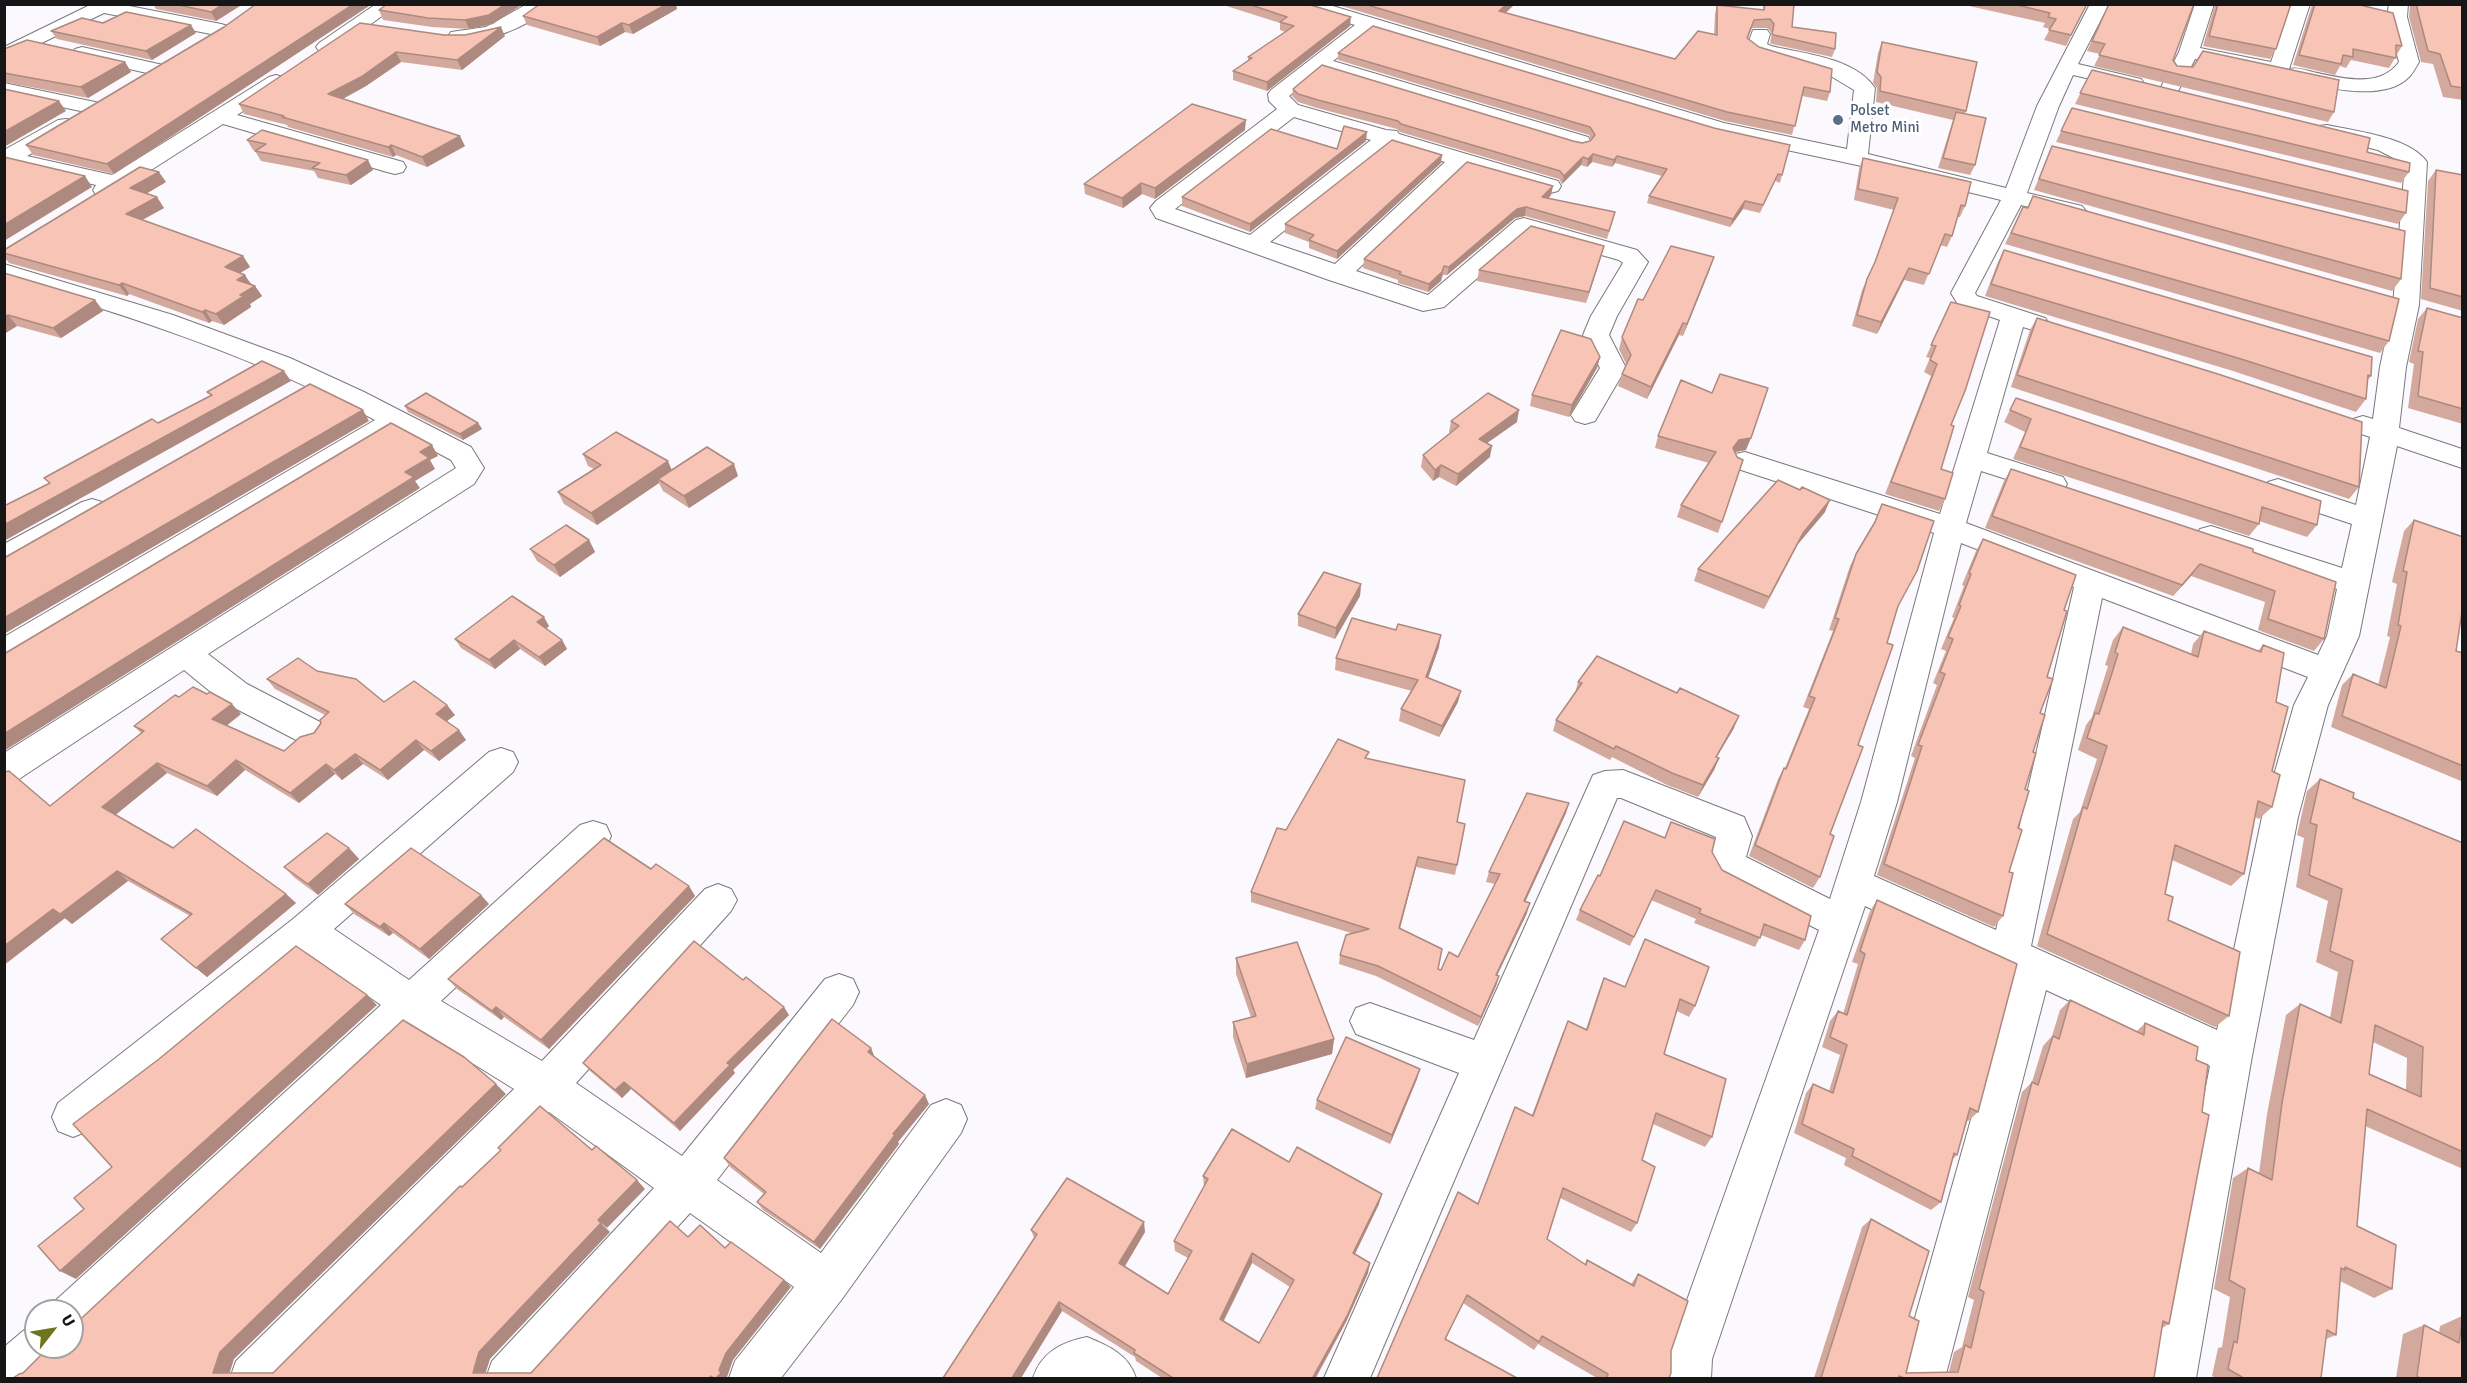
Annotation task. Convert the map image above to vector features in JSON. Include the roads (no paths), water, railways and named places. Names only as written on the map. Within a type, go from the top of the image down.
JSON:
[{"type":"street","points":[[88,201],[222,117],[390,4]]},
{"type":"street","points":[[442,35],[477,36],[492,33],[541,4]]},
{"type":"street","points":[[1304,4],[1347,17],[1367,14],[1720,129],[1857,158],[2015,195],[2092,216]]},
{"type":"street","points":[[2051,338],[2012,326],[1968,301],[1963,293],[1999,252],[2015,195],[2048,106],[2100,4]]},
{"type":"street","points":[[2169,91],[2189,52],[2205,4]]},
{"type":"street","points":[[2278,70],[2301,4]]},
{"type":"street","points":[[4,54],[105,6],[229,25],[193,47]]},
{"type":"street","points":[[2189,52],[2349,85],[2390,81],[2406,68],[2409,62],[2398,11],[2377,13]]},
{"type":"street","points":[[1367,14],[1318,63],[1278,94],[1279,101],[1292,109],[1389,136],[1550,186]]},
{"type":"street","points":[[362,24],[385,27]]},
{"type":"street","points":[[1760,34],[1757,46],[1764,50],[1838,70],[1850,75],[1865,88],[1857,158]]},
{"type":"street","points":[[33,42],[156,69]]},
{"type":"street","points":[[6,158],[175,58]]},
{"type":"street","points":[[1318,63],[1580,142]]},
{"type":"street","points":[[2066,67],[2192,97]]},
{"type":"street","points":[[4,89],[112,97]]},
{"type":"street","points":[[2048,106],[2071,112]]},
{"type":"street","points":[[1292,109],[1162,208],[1167,215],[1423,303],[1435,302],[1524,225],[1628,255],[1636,262],[1604,316],[1596,335],[1613,368],[1585,416]]},
{"type":"street","points":[[222,117],[395,167]]},
{"type":"street","points":[[2173,1378],[2232,1056],[2280,817],[2311,705],[2343,636],[2383,441],[2381,364],[2406,305],[2398,233],[2414,196],[2416,162],[2408,154],[2391,147],[2302,125]]},
{"type":"street","points":[[1253,244],[1389,136]]},
{"type":"street","points":[[2033,146],[2056,152]]},
{"type":"street","points":[[6,158],[116,183]]},
{"type":"street","points":[[1338,275],[1461,159]]},
{"type":"street","points":[[2391,191],[2414,196]]},
{"type":"street","points":[[4,771],[185,653],[464,477],[470,468],[461,454],[318,380],[224,342],[129,308],[8,258]]},
{"type":"street","points":[[1688,1378],[1689,1359],[1841,923],[1879,802],[1950,528],[1972,458],[2003,397],[2012,326]]},
{"type":"street","points":[[287,398],[318,380]]},
{"type":"street","points":[[4,653],[396,420]]},
{"type":"street","points":[[2340,428],[2383,441],[2463,459]]},
{"type":"street","points":[[2383,441],[2463,479]]},
{"type":"street","points":[[1972,458],[2073,491]]},
{"type":"street","points":[[1745,461],[1950,528],[2328,671]]},
{"type":"street","points":[[2257,482],[2368,519]]},
{"type":"street","points":[[4,558],[116,495]]},
{"type":"street","points":[[2186,528],[2354,583]]},
{"type":"street","points":[[1921,1378],[2021,960],[2090,582]]},
{"type":"street","points":[[185,653],[235,693],[310,732]]},
{"type":"street","points":[[73,1117],[306,931],[501,762]]},
{"type":"street","points":[[1347,1378],[1605,785],[1623,784],[1731,828],[1734,836],[1727,861],[1731,867],[1841,923]]},
{"type":"street","points":[[84,1305],[593,836]]},
{"type":"street","points":[[1853,883],[2232,1056]]},
{"type":"street","points":[[253,1378],[546,1086],[718,900]]},
{"type":"street","points":[[306,931],[410,1003],[546,1086],[826,1283]]},
{"type":"street","points":[[509,1378],[687,1184],[839,992]]},
{"type":"street","points":[[1370,1021],[1483,1064]]},
{"type":"street","points":[[752,1378],[826,1283],[946,1119]]},
{"type":"street","points":[[5,1378],[26,1359]]},
{"type":"street","points":[[1056,1378],[1072,1363],[1087,1360],[1113,1378]]},
{"type":"place","name":"Polset Metro Mini","points":[[1838,120]]}]
